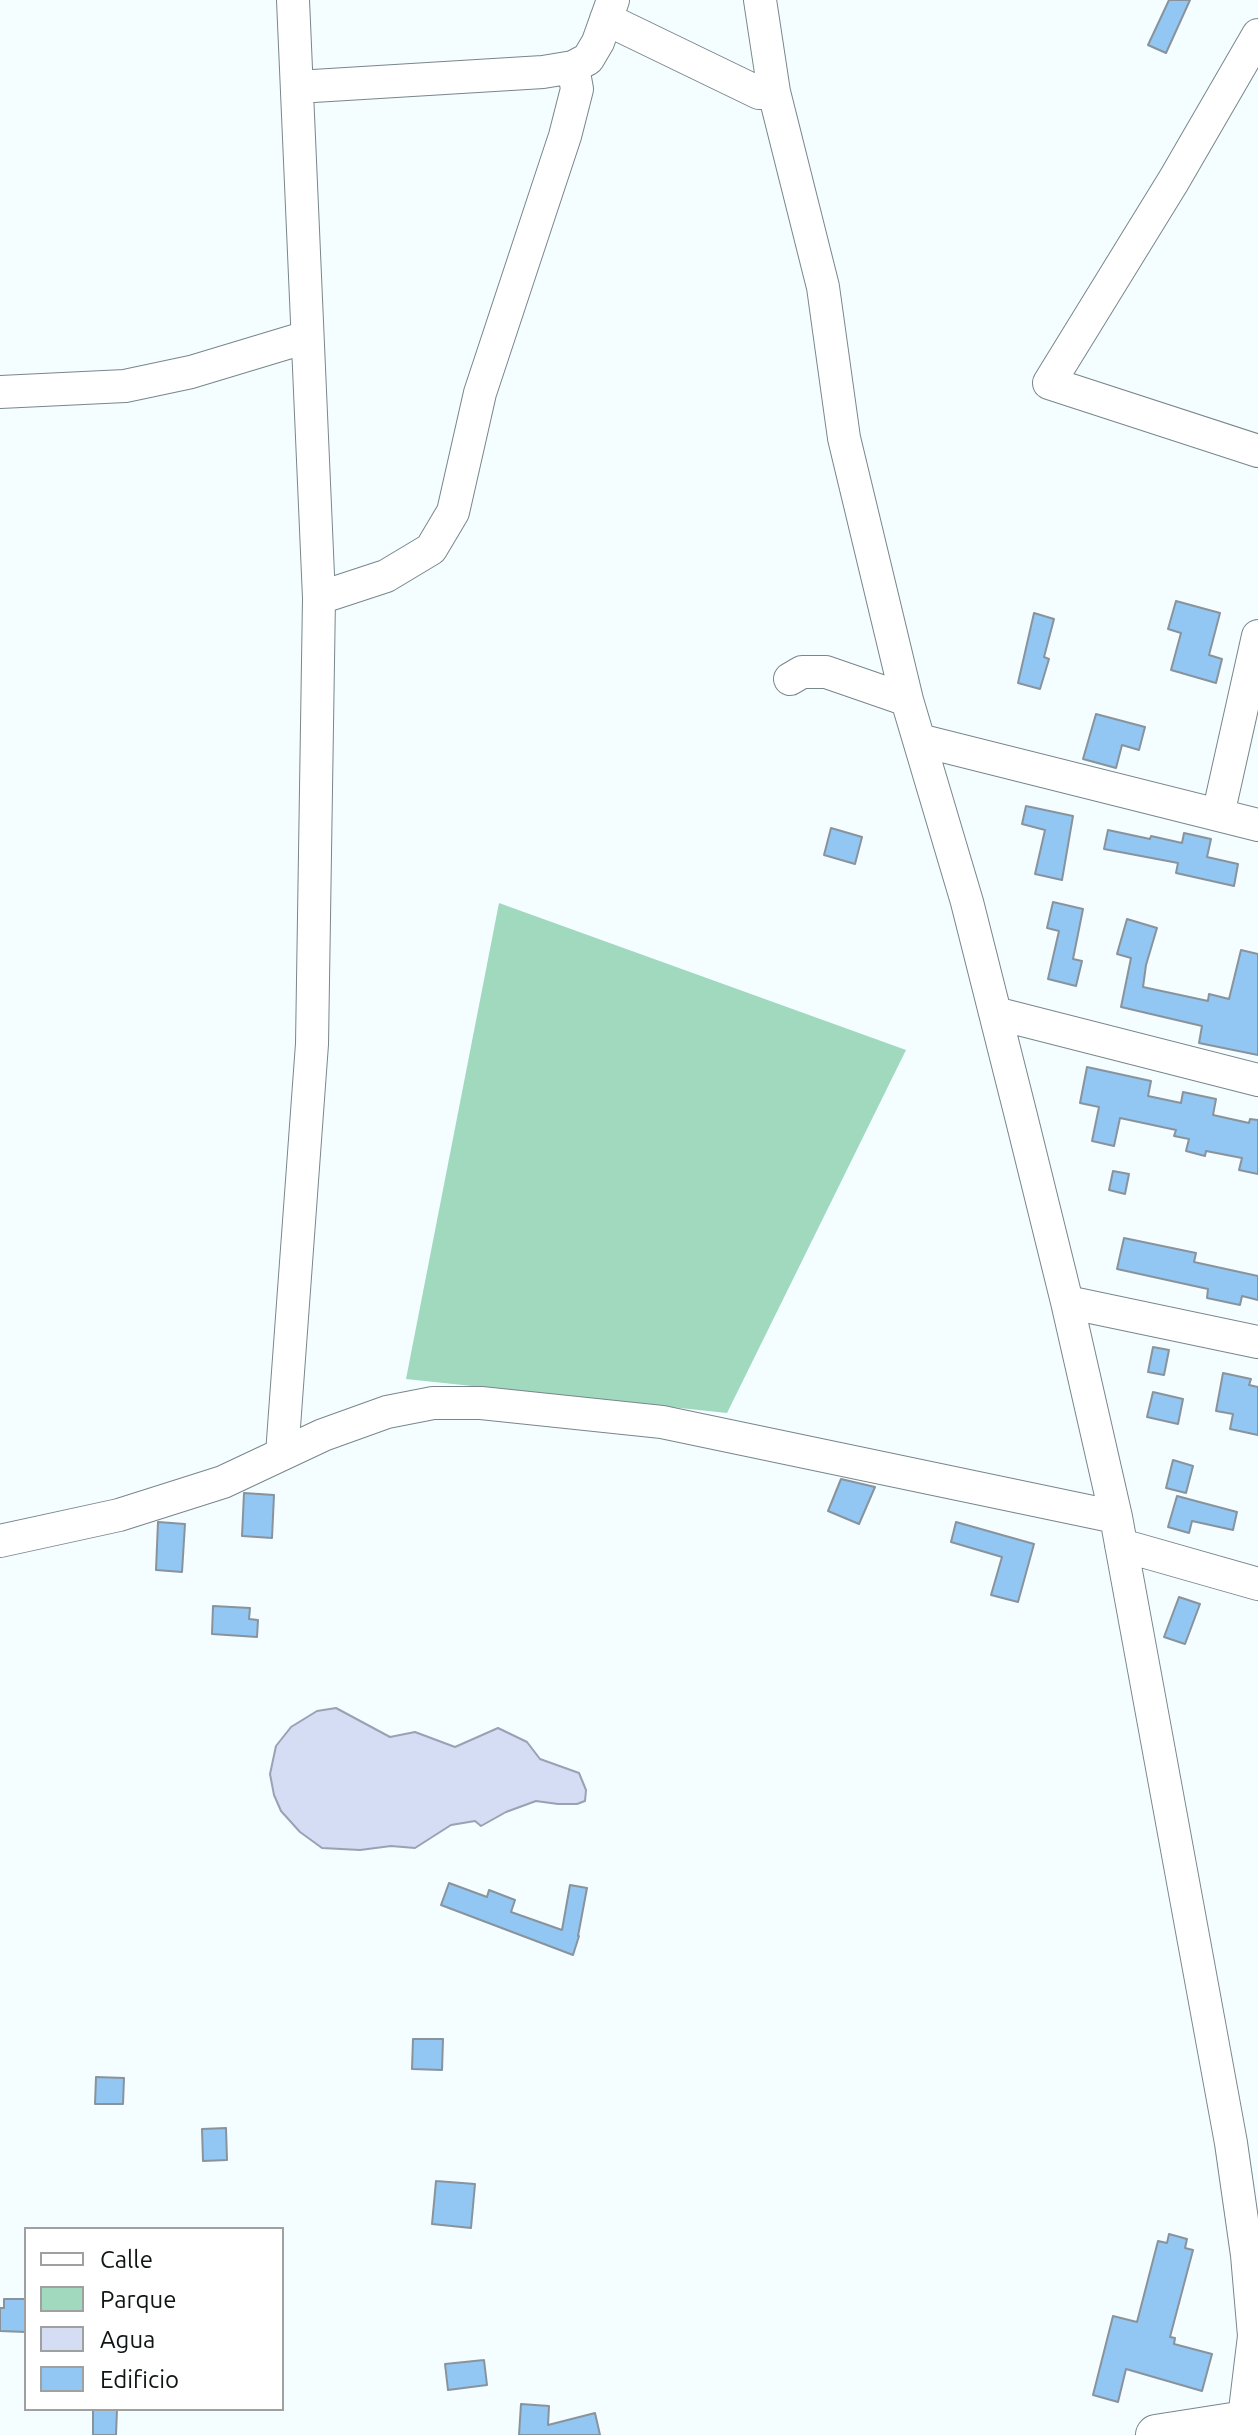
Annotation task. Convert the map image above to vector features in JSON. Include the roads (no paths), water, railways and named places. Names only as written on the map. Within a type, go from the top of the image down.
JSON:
[{"type":"main road","points":[[1156,2435],[1248,2425]]},
{"type":"street","points":[[282,1454],[312,1044],[319,598],[293,0]]},
{"type":"street","points":[[760,0],[774,92],[823,287],[844,438],[907,700],[967,902],[995,1013],[1067,1302],[1118,1531],[1231,2143],[1247,2255],[1254,2336],[1248,2425]]},
{"type":"street","points":[[297,87],[543,72],[573,67],[588,59],[610,10],[759,93],[774,92]]},
{"type":"street","points":[[1258,35],[1174,180],[1049,383],[1258,451]]},
{"type":"street","points":[[319,598],[386,576],[431,549],[453,512],[480,393],[565,136],[577,89],[573,67]]},
{"type":"street","points":[[0,392],[125,386],[191,372],[307,337]]},
{"type":"street","points":[[1218,815],[1258,636]]},
{"type":"street","points":[[790,679],[802,672],[826,672],[907,700]]},
{"type":"street","points":[[919,740],[1258,825]]},
{"type":"street","points":[[995,1013],[1258,1080]]},
{"type":"street","points":[[1067,1302],[1258,1342]]},
{"type":"street","points":[[0,1541],[119,1515],[223,1482],[323,1435],[387,1412],[433,1403],[481,1403],[662,1422],[1118,1531],[1258,1584]]},
{"type":"water","points":[[336,1708],[390,1737],[415,1732],[455,1747],[498,1728],[527,1742],[540,1759],[579,1773],[586,1790],[585,1801],[558,1804],[536,1801],[506,1812],[481,1826],[475,1821],[451,1825],[415,1848],[322,1848],[300,1832],[281,1811],[270,1774],[276,1746],[291,1727],[317,1711]]}]
